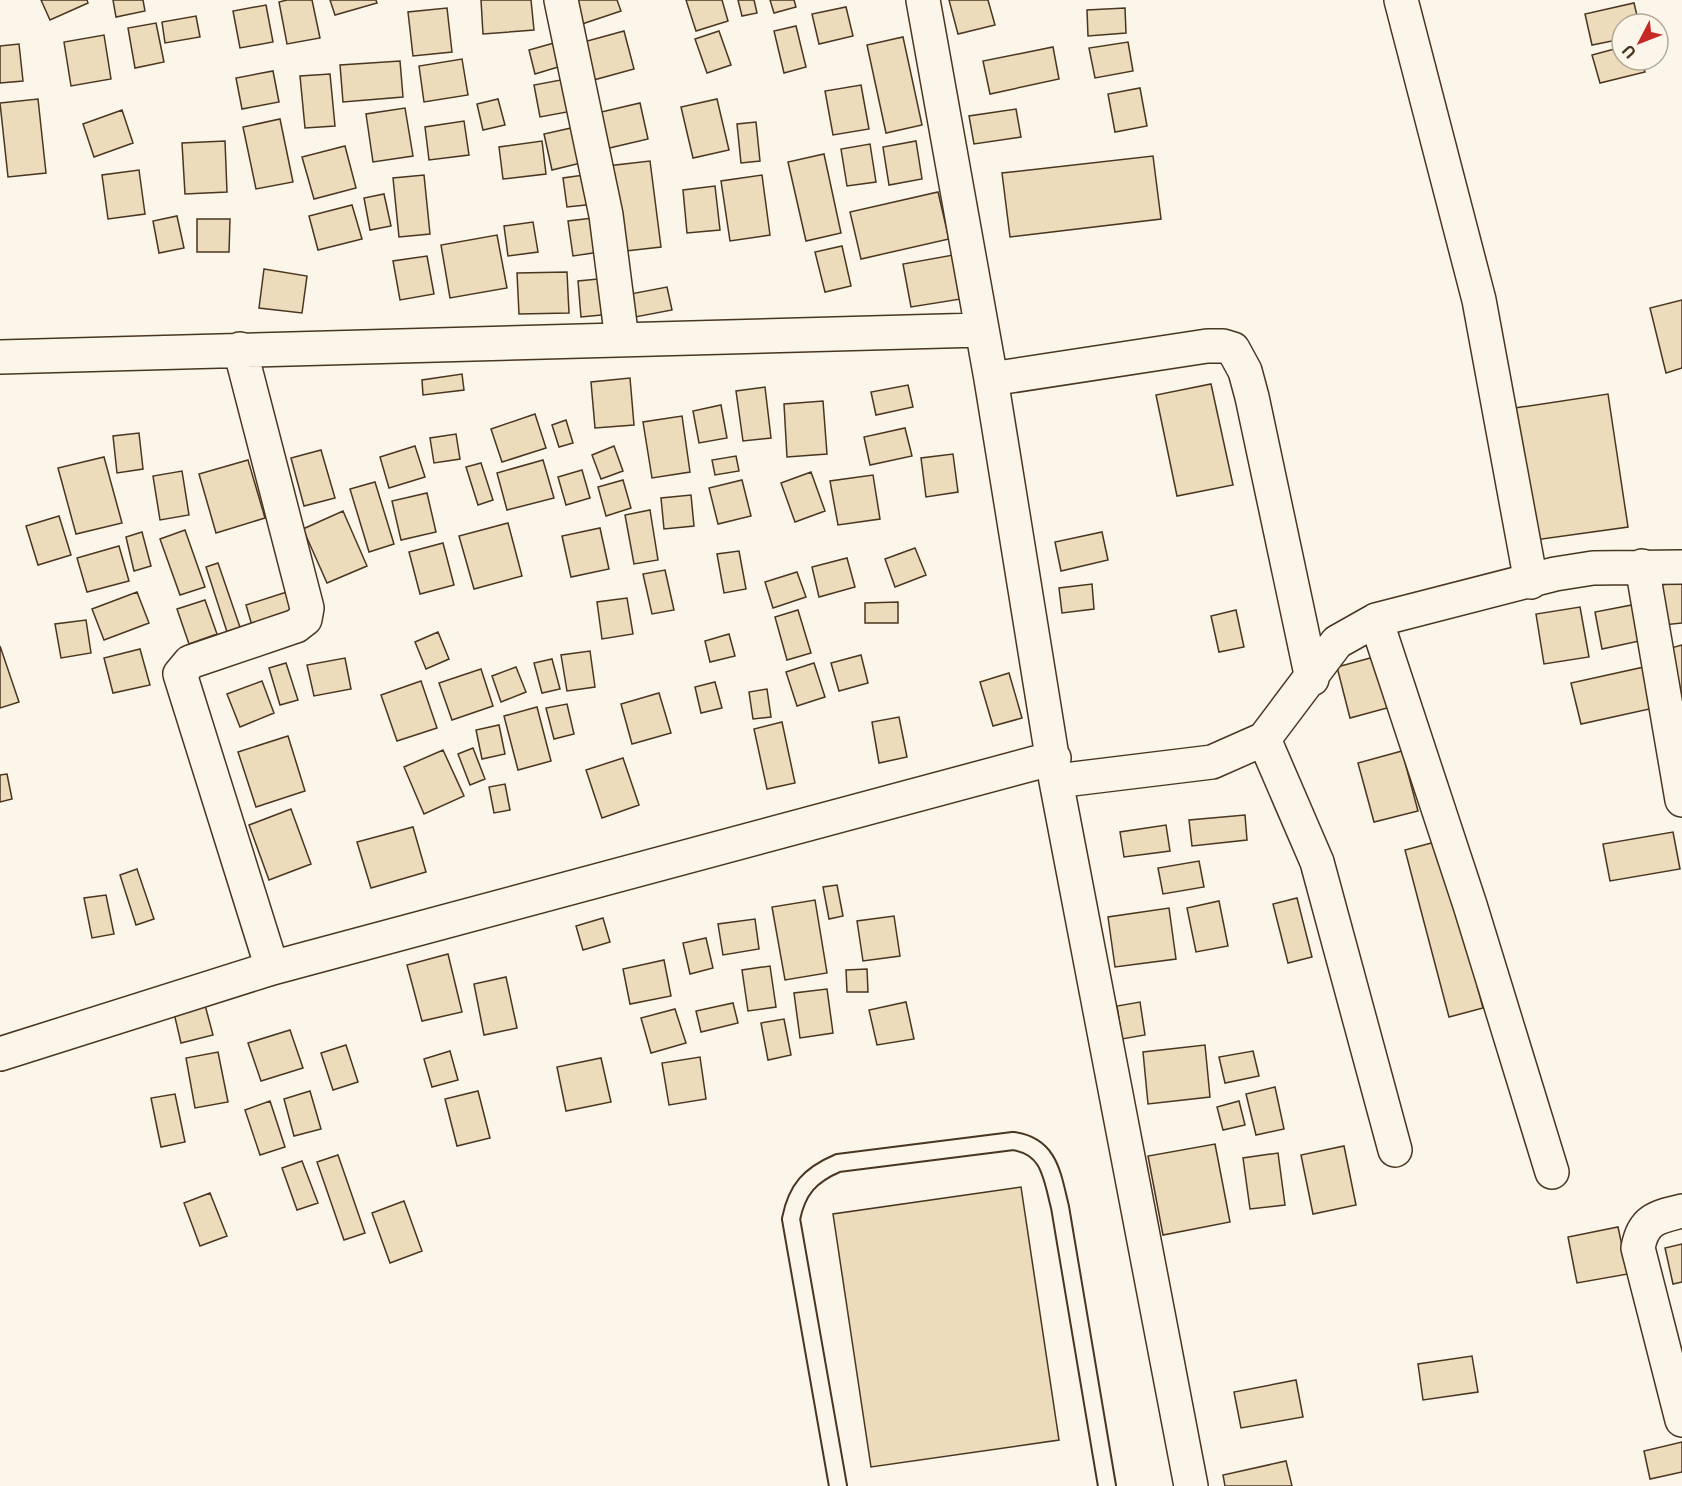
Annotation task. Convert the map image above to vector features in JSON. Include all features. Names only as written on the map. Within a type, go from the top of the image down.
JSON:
[{"type":"street","points":[[561,0],[606,215],[622,340]]},
{"type":"street","points":[[923,0],[980,330],[991,379],[1055,769],[1191,1486]]},
{"type":"street","points":[[1401,0],[1479,300],[1492,360],[1531,582]]},
{"type":"street","points":[[0,357],[980,330]]},
{"type":"street","points":[[991,379],[1207,346],[1233,349],[1245,370],[1252,397],[1311,678]]},
{"type":"street","points":[[240,349],[308,608],[305,619],[296,626],[190,662],[180,674],[272,968]]},
{"type":"street","points":[[1642,566],[1682,800]]},
{"type":"street","points":[[0,1054],[272,968],[1055,769],[1212,762],[1264,739],[1337,642],[1376,620],[1593,568],[1682,567]]},
{"type":"street","points":[[1376,620],[1470,905],[1552,1172]]},
{"type":"street","points":[[1264,739],[1317,862],[1395,1150]]},
{"type":"street","points":[[1682,1210],[1650,1222],[1641,1232],[1638,1248],[1682,1420]]},
{"type":"lane","points":[[838,1486],[791,1219],[795,1199],[820,1171],[838,1163],[1013,1141],[1029,1143],[1041,1153],[1050,1169],[1060,1207],[1107,1486]]},
{"type":"building","points":[[41,0],[87,0],[88,3],[50,20]]},
{"type":"building","points":[[113,0],[143,0],[145,11],[116,17]]},
{"type":"building","points":[[312,0],[320,38],[287,44],[279,2]]},
{"type":"building","points":[[330,0],[376,0],[377,3],[335,15]]},
{"type":"building","points":[[481,0],[531,0],[534,30],[483,34]]},
{"type":"building","points":[[573,0],[617,0],[621,11],[582,24]]},
{"type":"building","points":[[686,0],[722,0],[728,21],[696,31]]},
{"type":"building","points":[[738,0],[754,0],[757,13],[742,16]]},
{"type":"building","points":[[770,0],[794,0],[796,7],[774,13]]},
{"type":"building","points":[[949,0],[988,0],[995,25],[958,34]]},
{"type":"building","points":[[1634,3],[1636,12],[1610,12],[1610,41],[1592,45],[1585,14]]},
{"type":"building","points":[[266,5],[273,42],[240,48],[233,11]]},
{"type":"building","points":[[846,7],[853,36],[819,44],[812,14]]},
{"type":"building","points":[[447,8],[452,52],[413,56],[408,12]]},
{"type":"building","points":[[1125,8],[1126,33],[1088,36],[1087,10]]},
{"type":"building","points":[[196,16],[200,37],[165,43],[162,22]]},
{"type":"building","points":[[156,23],[164,62],[135,68],[128,28]]},
{"type":"building","points":[[796,26],[806,67],[784,73],[774,31]]},
{"type":"building","points":[[624,31],[634,69],[590,81],[580,43]]},
{"type":"building","points":[[719,31],[731,65],[707,73],[695,39]]},
{"type":"building","points":[[104,35],[111,79],[71,86],[64,42]]},
{"type":"building","points":[[903,37],[922,125],[886,133],[867,45]]},
{"type":"building","points":[[561,41],[568,64],[535,74],[529,50]]},
{"type":"building","points":[[1128,42],[1133,71],[1095,78],[1089,48]]},
{"type":"building","points":[[19,44],[23,81],[0,83],[0,46]]},
{"type":"building","points":[[1053,47],[1059,79],[990,94],[983,61]]},
{"type":"building","points":[[1610,50],[1610,72],[1645,72],[1600,83],[1592,55]]},
{"type":"building","points":[[462,59],[468,95],[424,102],[419,66]]},
{"type":"building","points":[[400,61],[403,97],[343,102],[340,65]]},
{"type":"building","points":[[273,71],[279,102],[242,109],[236,78]]},
{"type":"building","points":[[330,74],[335,126],[305,128],[300,76]]},
{"type":"building","points":[[571,78],[578,110],[540,117],[534,85]]},
{"type":"building","points":[[861,85],[869,129],[833,135],[825,91]]},
{"type":"building","points":[[1140,88],[1147,126],[1115,132],[1108,94]]},
{"type":"building","points":[[38,99],[46,173],[8,177],[0,103]]},
{"type":"building","points":[[498,99],[505,125],[483,130],[477,104]]},
{"type":"building","points":[[717,99],[729,150],[693,158],[681,107]]},
{"type":"building","points":[[640,103],[648,139],[605,149],[597,113]]},
{"type":"building","points":[[405,108],[413,156],[373,162],[366,114]]},
{"type":"building","points":[[1016,109],[1021,137],[974,144],[969,116]]},
{"type":"building","points":[[122,110],[133,143],[94,157],[83,124]]},
{"type":"building","points":[[280,119],[293,182],[256,189],[243,127]]},
{"type":"building","points":[[464,121],[469,155],[429,160],[425,127]]},
{"type":"building","points":[[756,122],[760,161],[741,163],[737,124]]},
{"type":"building","points":[[580,126],[589,161],[552,170],[544,134]]},
{"type":"building","points":[[225,141],[227,192],[185,194],[182,143]]},
{"type":"building","points":[[542,141],[546,174],[503,179],[499,147]]},
{"type":"building","points":[[916,141],[922,179],[889,185],[883,147]]},
{"type":"building","points":[[870,144],[876,182],[847,186],[841,149]]},
{"type":"building","points":[[345,146],[356,188],[314,199],[302,157]]},
{"type":"building","points":[[824,154],[841,233],[806,241],[788,162]]},
{"type":"building","points":[[1153,156],[1161,219],[1010,237],[1002,173]]},
{"type":"building","points":[[650,161],[661,247],[617,252],[607,166]]},
{"type":"building","points":[[139,170],[145,214],[108,219],[102,175]]},
{"type":"building","points":[[591,174],[595,204],[567,207],[563,178]]},
{"type":"building","points":[[424,175],[430,234],[399,237],[393,178]]},
{"type":"building","points":[[762,175],[770,235],[730,241],[721,181]]},
{"type":"building","points":[[715,186],[720,230],[687,233],[683,190]]},
{"type":"building","points":[[938,192],[949,239],[861,259],[850,212]]},
{"type":"building","points":[[384,194],[391,226],[370,230],[364,198]]},
{"type":"building","points":[[352,205],[362,239],[318,250],[309,216]]},
{"type":"building","points":[[177,216],[184,248],[159,253],[153,221]]},
{"type":"building","points":[[601,217],[606,251],[573,256],[568,221]]},
{"type":"building","points":[[197,219],[230,219],[229,252],[197,252]]},
{"type":"building","points":[[533,222],[538,252],[508,256],[504,226]]},
{"type":"building","points":[[497,235],[507,288],[450,298],[441,245]]},
{"type":"building","points":[[842,246],[851,286],[825,292],[815,252]]},
{"type":"building","points":[[953,255],[961,299],[911,307],[903,264]]},
{"type":"building","points":[[427,256],[434,294],[400,300],[393,261]]},
{"type":"building","points":[[264,269],[307,276],[302,313],[259,308]]},
{"type":"building","points":[[567,272],[569,313],[519,314],[517,273]]},
{"type":"building","points":[[608,278],[612,314],[581,317],[578,281]]},
{"type":"building","points":[[667,287],[672,310],[630,318],[625,295]]},
{"type":"building","points":[[1682,300],[1682,368],[1666,373],[1650,308]]},
{"type":"building","points":[[462,374],[464,390],[423,395],[422,380]]},
{"type":"building","points":[[630,378],[634,425],[595,428],[591,382]]},
{"type":"building","points":[[1211,384],[1233,485],[1177,496],[1156,395]]},
{"type":"building","points":[[908,385],[913,407],[876,415],[871,392]]},
{"type":"building","points":[[765,387],[771,438],[743,441],[736,391]]},
{"type":"building","points":[[1608,394],[1628,527],[1535,540],[1515,408]]},
{"type":"building","points":[[823,401],[827,454],[787,457],[784,404]]},
{"type":"building","points":[[721,405],[727,438],[699,443],[693,411]]},
{"type":"building","points":[[535,414],[546,448],[502,462],[491,429]]},
{"type":"building","points":[[682,416],[690,472],[652,478],[643,422]]},
{"type":"building","points":[[566,420],[573,443],[559,447],[552,425]]},
{"type":"building","points":[[905,428],[912,456],[870,465],[864,437]]},
{"type":"building","points":[[139,433],[143,469],[117,473],[113,436]]},
{"type":"building","points":[[456,434],[460,459],[434,463],[430,438]]},
{"type":"building","points":[[415,446],[425,477],[389,488],[380,457]]},
{"type":"building","points":[[614,446],[623,471],[601,479],[592,455]]},
{"type":"building","points":[[321,450],[335,498],[304,506],[291,458]]},
{"type":"building","points":[[953,454],[958,492],[926,497],[921,458]]},
{"type":"building","points":[[736,456],[739,471],[715,475],[712,460]]},
{"type":"building","points":[[104,457],[122,523],[76,534],[58,468]]},
{"type":"building","points":[[248,460],[265,518],[216,533],[199,474]]},
{"type":"building","points":[[543,460],[554,498],[507,510],[497,473]]},
{"type":"building","points":[[481,463],[493,500],[478,505],[466,467]]},
{"type":"building","points":[[582,470],[590,498],[566,505],[558,477]]},
{"type":"building","points":[[182,471],[189,515],[160,520],[153,476]]},
{"type":"building","points":[[811,472],[825,511],[795,522],[781,483]]},
{"type":"building","points":[[873,475],[880,519],[838,525],[830,481]]},
{"type":"building","points":[[623,480],[631,508],[606,516],[598,487]]},
{"type":"building","points":[[742,480],[751,516],[718,524],[709,488]]},
{"type":"building","points":[[375,482],[394,544],[369,552],[350,489]]},
{"type":"building","points":[[427,493],[436,532],[401,540],[392,501]]},
{"type":"building","points":[[691,495],[694,526],[664,529],[661,498]]},
{"type":"building","points":[[650,510],[658,560],[634,564],[625,515]]},
{"type":"building","points":[[343,511],[367,566],[327,583],[303,529]]},
{"type":"building","points":[[59,516],[71,555],[38,565],[26,526]]},
{"type":"building","points":[[508,523],[522,576],[474,589],[459,536]]},
{"type":"building","points":[[600,528],[609,569],[571,577],[562,536]]},
{"type":"building","points":[[185,530],[205,587],[180,595],[160,539]]},
{"type":"building","points":[[142,532],[151,566],[134,571],[126,537]]},
{"type":"building","points":[[1102,532],[1108,560],[1061,571],[1055,542]]},
{"type":"building","points":[[443,543],[454,585],[420,594],[409,552]]},
{"type":"building","points":[[119,546],[129,581],[87,592],[77,558]]},
{"type":"building","points":[[915,548],[926,575],[895,587],[885,559]]},
{"type":"building","points":[[739,551],[746,589],[724,593],[717,554]]},
{"type":"building","points":[[847,558],[855,587],[819,597],[812,567]]},
{"type":"building","points":[[218,563],[242,633],[229,638],[206,567]]},
{"type":"building","points":[[665,570],[674,610],[652,614],[643,574]]},
{"type":"building","points":[[797,572],[806,597],[773,608],[765,582]]},
{"type":"building","points":[[1682,583],[1682,623],[1663,625],[1659,585]]},
{"type":"building","points":[[1092,584],[1094,609],[1062,613],[1059,588]]},
{"type":"building","points":[[293,590],[301,613],[253,629],[246,605]]},
{"type":"building","points":[[137,592],[149,623],[104,640],[92,609]]},
{"type":"building","points":[[627,598],[633,634],[602,639],[597,602]]},
{"type":"building","points":[[205,600],[217,634],[189,644],[177,609]]},
{"type":"building","points":[[898,602],[898,623],[865,623],[865,603]]},
{"type":"building","points":[[1637,604],[1644,640],[1602,649],[1595,612]]},
{"type":"building","points":[[1580,607],[1589,657],[1544,664],[1536,614]]},
{"type":"building","points":[[798,610],[811,653],[787,660],[775,617]]},
{"type":"building","points":[[1236,610],[1244,647],[1219,652],[1211,616]]},
{"type":"building","points":[[86,620],[91,653],[61,658],[55,624]]},
{"type":"building","points":[[438,632],[449,659],[426,669],[415,642]]},
{"type":"building","points":[[729,634],[735,656],[710,662],[705,641]]},
{"type":"building","points":[[1682,645],[1682,693],[1681,694],[1671,648]]},
{"type":"building","points":[[0,646],[19,702],[0,708]]},
{"type":"building","points":[[140,649],[150,685],[113,693],[104,658]]},
{"type":"building","points":[[590,651],[595,687],[567,691],[561,655]]},
{"type":"building","points":[[861,655],[868,683],[839,691],[831,663]]},
{"type":"building","points":[[1374,657],[1387,708],[1350,718],[1337,667]]},
{"type":"building","points":[[345,658],[351,689],[314,696],[307,665]]},
{"type":"building","points":[[552,659],[560,689],[542,693],[534,663]]},
{"type":"building","points":[[286,663],[298,700],[280,705],[269,668]]},
{"type":"building","points":[[814,663],[825,697],[797,706],[786,672]]},
{"type":"building","points":[[516,667],[526,692],[501,702],[492,676]]},
{"type":"building","points":[[1644,667],[1654,708],[1581,724],[1571,683]]},
{"type":"building","points":[[481,669],[493,706],[452,720],[439,683]]},
{"type":"building","points":[[1009,673],[1022,718],[993,726],[980,682]]},
{"type":"building","points":[[262,681],[274,713],[240,727],[227,694]]},
{"type":"building","points":[[421,681],[437,728],[397,741],[381,695]]},
{"type":"building","points":[[715,682],[722,708],[701,713],[695,687]]},
{"type":"building","points":[[767,689],[771,717],[753,719],[749,692]]},
{"type":"building","points":[[659,693],[671,733],[632,744],[621,704]]},
{"type":"building","points":[[567,704],[574,734],[554,739],[546,708]]},
{"type":"building","points":[[537,707],[551,761],[518,770],[504,716]]},
{"type":"building","points":[[899,717],[907,757],[879,763],[872,722]]},
{"type":"building","points":[[782,722],[795,783],[767,789],[754,729]]},
{"type":"building","points":[[499,725],[505,754],[482,759],[476,730]]},
{"type":"building","points":[[288,736],[305,791],[256,807],[238,752]]},
{"type":"building","points":[[473,748],[485,779],[470,785],[458,754]]},
{"type":"building","points":[[443,750],[464,796],[424,814],[404,767]]},
{"type":"building","points":[[1402,751],[1418,811],[1374,822],[1358,763]]},
{"type":"building","points":[[623,758],[639,805],[602,818],[586,770]]},
{"type":"building","points":[[7,774],[12,799],[0,802],[0,775]]},
{"type":"building","points":[[505,784],[510,810],[494,813],[489,787]]},
{"type":"building","points":[[291,809],[311,864],[269,880],[249,825]]},
{"type":"building","points":[[1245,815],[1247,840],[1192,846],[1189,820]]},
{"type":"building","points":[[1166,825],[1170,851],[1124,857],[1120,832]]},
{"type":"building","points":[[413,827],[426,872],[371,888],[357,842]]},
{"type":"building","points":[[1673,832],[1680,869],[1610,881],[1603,844]]},
{"type":"building","points":[[1439,841],[1483,1008],[1449,1017],[1405,850]]},
{"type":"building","points":[[1199,861],[1204,887],[1163,894],[1158,868]]},
{"type":"building","points":[[137,869],[154,919],[136,925],[120,875]]},
{"type":"building","points":[[837,885],[843,916],[829,919],[823,887]]},
{"type":"building","points":[[106,895],[114,934],[92,938],[84,898]]},
{"type":"building","points":[[1297,898],[1312,957],[1288,963],[1273,904]]},
{"type":"building","points":[[815,900],[827,973],[785,980],[772,907]]},
{"type":"building","points":[[1219,901],[1228,946],[1196,952],[1187,908]]},
{"type":"building","points":[[1169,908],[1176,959],[1115,967],[1108,917]]},
{"type":"building","points":[[894,916],[900,956],[863,961],[857,921]]},
{"type":"building","points":[[603,918],[610,942],[583,950],[576,926]]},
{"type":"building","points":[[755,919],[759,949],[723,955],[718,924]]},
{"type":"building","points":[[706,938],[713,968],[690,974],[683,943]]},
{"type":"building","points":[[448,954],[462,1012],[422,1021],[407,965]]},
{"type":"building","points":[[664,960],[671,996],[630,1004],[623,969]]},
{"type":"building","points":[[770,966],[776,1007],[748,1011],[742,970]]},
{"type":"building","points":[[867,969],[868,992],[847,992],[846,970]]},
{"type":"building","points":[[506,977],[517,1028],[484,1035],[474,984]]},
{"type":"building","points":[[827,989],[833,1033],[800,1038],[794,993]]},
{"type":"building","points":[[906,1002],[914,1039],[877,1045],[869,1010]]},
{"type":"building","points":[[1140,1002],[1145,1035],[1122,1039],[1117,1006]]},
{"type":"building","points":[[733,1003],[738,1023],[701,1032],[696,1011]]},
{"type":"building","points":[[205,1005],[213,1035],[181,1043],[174,1013]]},
{"type":"building","points":[[675,1009],[686,1043],[651,1053],[641,1018]]},
{"type":"building","points":[[784,1019],[791,1055],[768,1060],[761,1023]]},
{"type":"building","points":[[290,1030],[303,1068],[261,1081],[248,1043]]},
{"type":"building","points":[[346,1045],[358,1082],[333,1090],[321,1053]]},
{"type":"building","points":[[1205,1045],[1210,1097],[1148,1104],[1143,1052]]},
{"type":"building","points":[[450,1051],[458,1080],[432,1087],[424,1059]]},
{"type":"building","points":[[1253,1051],[1259,1076],[1225,1083],[1219,1057]]},
{"type":"building","points":[[218,1052],[228,1102],[195,1108],[186,1058]]},
{"type":"building","points":[[700,1057],[706,1099],[669,1105],[662,1063]]},
{"type":"building","points":[[601,1058],[611,1102],[566,1111],[557,1067]]},
{"type":"building","points":[[1275,1087],[1284,1129],[1256,1135],[1246,1094]]},
{"type":"building","points":[[310,1091],[321,1129],[294,1136],[284,1099]]},
{"type":"building","points":[[478,1091],[490,1138],[457,1146],[445,1099]]},
{"type":"building","points":[[175,1094],[185,1142],[161,1147],[151,1098]]},
{"type":"building","points":[[270,1101],[285,1147],[260,1155],[245,1110]]},
{"type":"building","points":[[1239,1101],[1245,1125],[1223,1130],[1217,1107]]},
{"type":"building","points":[[1215,1144],[1230,1222],[1163,1235],[1148,1156]]},
{"type":"building","points":[[1344,1146],[1356,1205],[1313,1214],[1301,1155]]},
{"type":"building","points":[[1278,1153],[1285,1205],[1250,1209],[1243,1158]]},
{"type":"building","points":[[338,1155],[365,1233],[344,1240],[317,1162]]},
{"type":"building","points":[[302,1161],[318,1203],[297,1210],[282,1168]]},
{"type":"building","points":[[1021,1187],[1059,1440],[871,1467],[833,1214]]},
{"type":"building","points":[[210,1193],[227,1236],[200,1246],[184,1203]]},
{"type":"building","points":[[404,1201],[422,1251],[390,1263],[372,1213]]},
{"type":"building","points":[[1618,1227],[1628,1274],[1577,1283],[1568,1237]]},
{"type":"building","points":[[1682,1244],[1682,1282],[1673,1284],[1665,1248]]},
{"type":"building","points":[[1472,1356],[1478,1392],[1423,1400],[1418,1364]]},
{"type":"building","points":[[1296,1380],[1303,1417],[1241,1428],[1234,1392]]},
{"type":"building","points":[[1682,1442],[1682,1472],[1650,1479],[1644,1451]]},
{"type":"building","points":[[1286,1461],[1292,1486],[1225,1486],[1223,1475]]}]
